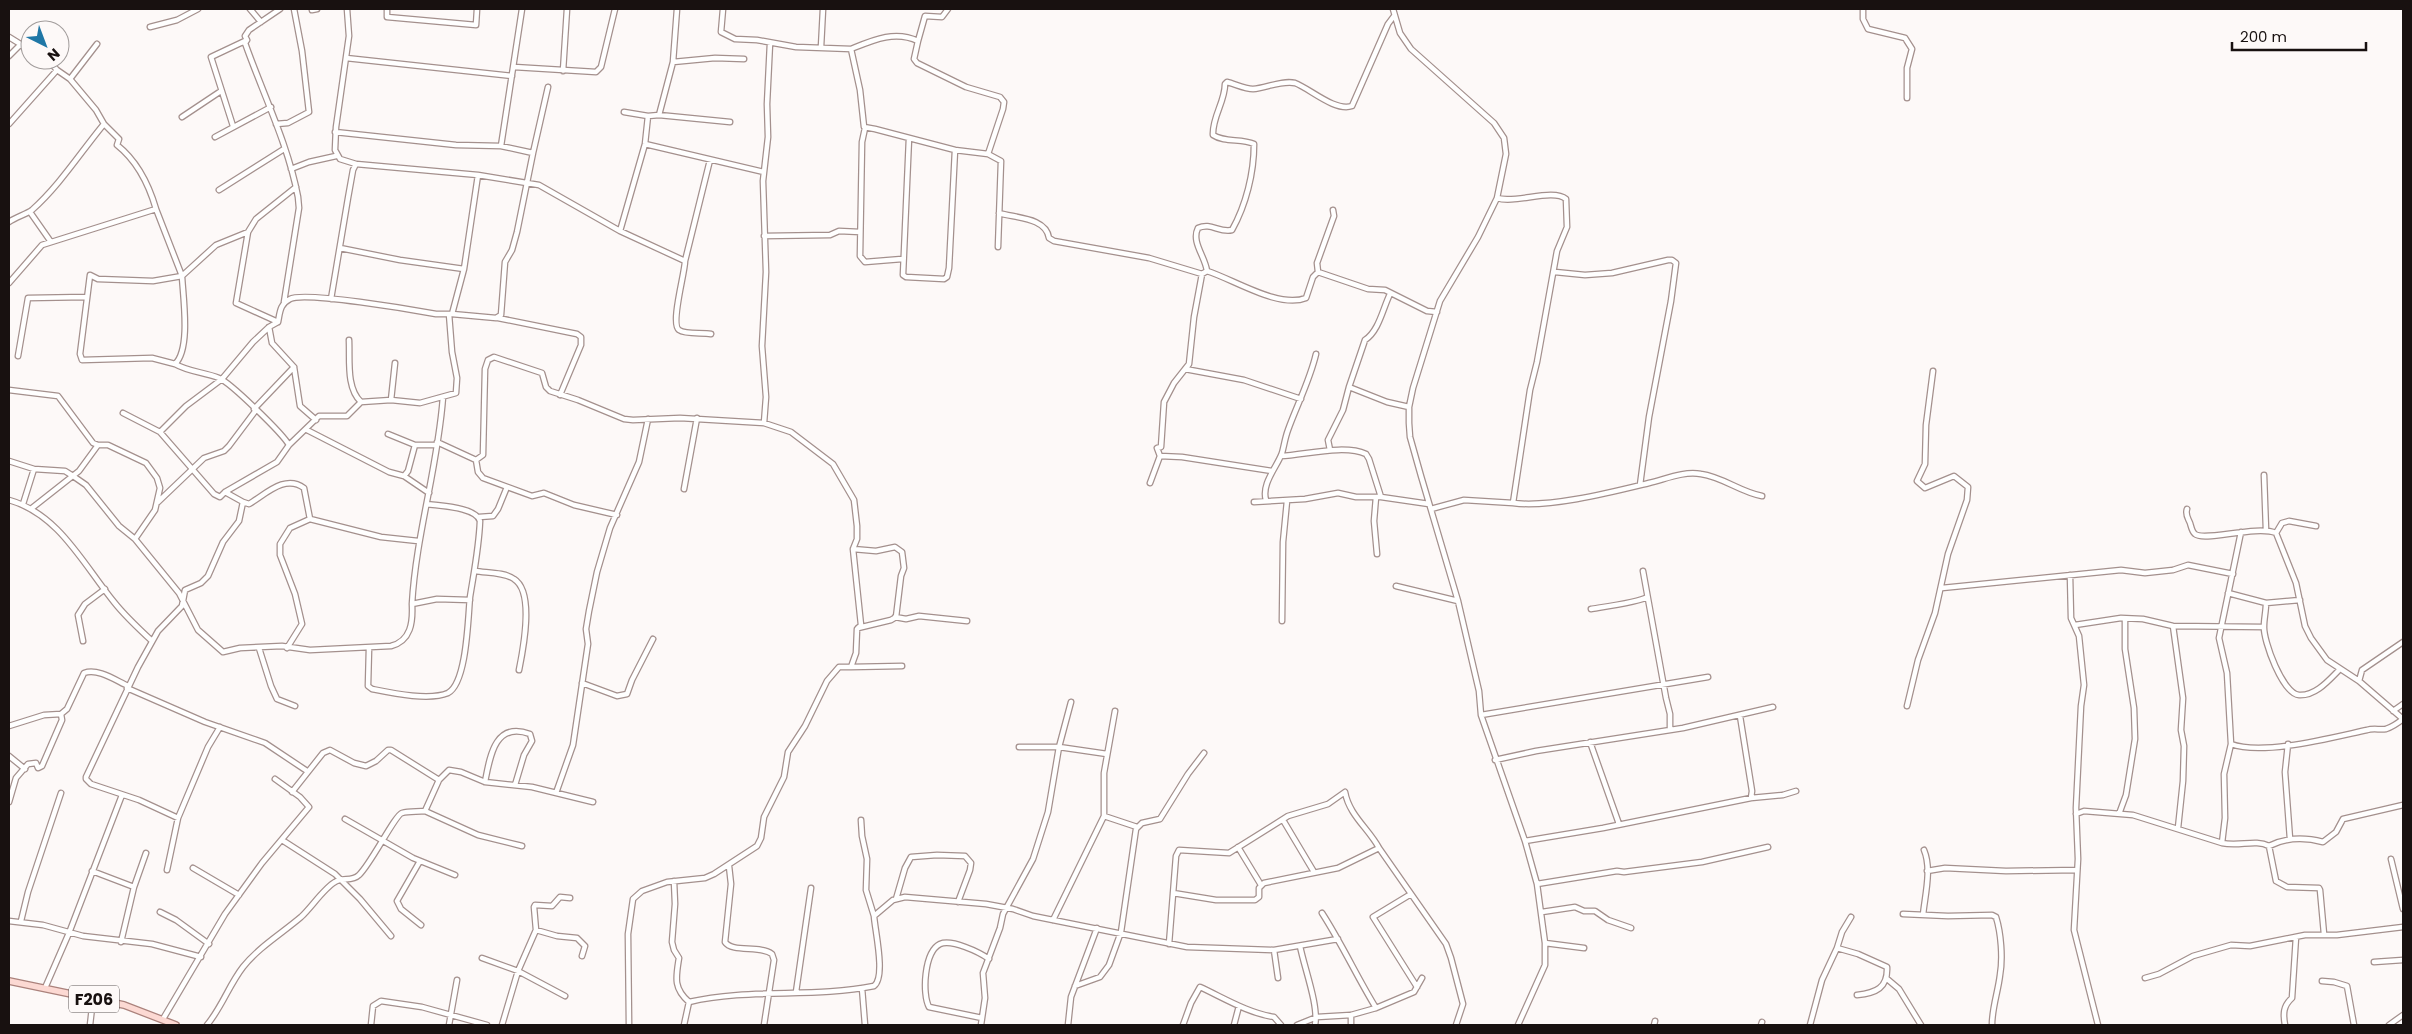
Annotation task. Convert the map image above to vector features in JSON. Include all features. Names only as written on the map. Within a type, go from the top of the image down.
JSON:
[{"type":"main road","name":"F206","points":[[9,981],[124,1005],[176,1025]]},
{"type":"street","points":[[150,27],[178,20],[198,9]]},
{"type":"street","points":[[250,9],[261,22]]},
{"type":"street","points":[[278,322],[280,310],[284,302],[299,208],[296,186],[291,170],[271,107],[245,43],[247,40],[245,36],[249,30],[280,9]]},
{"type":"street","points":[[276,124],[288,123],[309,112],[302,52],[294,9]]},
{"type":"street","points":[[336,156],[335,132],[349,36],[347,9]]},
{"type":"street","points":[[387,9],[387,17],[476,25],[477,9]]},
{"type":"street","points":[[501,146],[522,9]]},
{"type":"street","points":[[562,71],[567,9]]},
{"type":"street","points":[[514,67],[596,72],[601,67],[615,9]]},
{"type":"street","points":[[659,115],[673,62],[677,9]]},
{"type":"street","points":[[723,9],[721,32],[735,39],[796,47],[851,50],[876,38],[903,35],[918,41]]},
{"type":"street","points":[[820,47],[823,9]]},
{"type":"street","points":[[948,9],[942,17],[925,16],[914,60],[966,87],[1000,97],[1004,102],[988,154]]},
{"type":"street","points":[[1393,9],[1400,32],[1418,57],[1500,129],[1504,138],[1506,154],[1497,198],[1478,237],[1440,302],[1413,388],[1409,407],[1410,437],[1458,601],[1479,691],[1481,715],[1495,760],[1525,841],[1537,884],[1542,912],[1545,944],[1543,972],[1518,1025]]},
{"type":"street","points":[[1863,9],[1863,19],[1868,29],[1905,38],[1912,49],[1907,68],[1906,98]]},
{"type":"street","points":[[1318,272],[1313,277],[1306,298],[1292,301],[1258,292],[1207,271],[1195,239],[1196,233],[1198,228],[1210,225],[1227,231],[1232,230],[1249,185],[1254,148],[1251,143],[1227,140],[1213,135],[1214,124],[1225,92],[1225,84],[1227,82],[1254,89],[1284,83],[1296,84],[1328,101],[1348,107],[1352,106],[1388,24],[1394,16]]},
{"type":"street","points":[[9,37],[20,45],[9,56]]},
{"type":"street","points":[[233,126],[210,57],[247,40]]},
{"type":"street","points":[[764,423],[766,397],[762,346],[766,272],[764,172],[768,137],[766,104],[770,43]]},
{"type":"street","points":[[70,79],[97,44]]},
{"type":"street","points":[[851,50],[865,128],[862,142],[860,256],[862,262],[890,262],[902,259]]},
{"type":"street","points":[[346,58],[512,76]]},
{"type":"street","points":[[673,62],[715,58],[744,59]]},
{"type":"street","points":[[9,124],[57,70],[70,79],[96,110],[104,124],[119,139],[117,144],[130,155],[152,195],[182,276],[186,335],[175,364]]},
{"type":"street","points":[[498,318],[502,312],[505,262],[512,250],[517,232],[526,181],[548,87]]},
{"type":"street","points":[[182,116],[221,92]]},
{"type":"street","points":[[215,137],[271,107]]},
{"type":"street","points":[[624,112],[648,116],[659,115],[730,122]]},
{"type":"street","points":[[620,231],[645,144],[648,116]]},
{"type":"street","points":[[9,222],[20,214],[30,212],[59,184],[104,124]]},
{"type":"street","points":[[865,128],[955,150],[988,154],[999,158],[1002,163],[998,247]]},
{"type":"street","points":[[335,132],[456,145],[501,146],[532,153]]},
{"type":"street","points":[[909,138],[902,259],[903,274],[906,277],[938,280],[947,277],[955,150]]},
{"type":"street","points":[[645,144],[764,172]]},
{"type":"street","points":[[219,190],[284,150]]},
{"type":"street","points":[[291,170],[310,162],[336,156],[356,164],[526,181],[539,185],[560,196],[620,231],[686,261]]},
{"type":"street","points":[[710,160],[686,261],[677,306],[676,326],[679,330],[685,332],[711,334]]},
{"type":"street","points":[[331,299],[353,170],[356,164]]},
{"type":"street","points":[[123,413],[160,432],[214,494],[220,497],[276,462],[290,445],[322,416],[347,416],[361,402],[391,400],[414,403],[454,395],[458,390],[450,314],[464,268],[478,175]]},
{"type":"street","points":[[278,322],[236,303],[248,232],[256,218],[296,186]]},
{"type":"street","points":[[1497,198],[1509,200],[1541,196],[1566,198],[1567,227],[1557,251],[1555,272],[1530,390],[1513,503]]},
{"type":"street","points":[[9,283],[42,244],[156,209]]},
{"type":"street","points":[[1318,272],[1317,263],[1334,216],[1333,210]]},
{"type":"street","points":[[30,212],[51,242]]},
{"type":"street","points":[[999,213],[1031,220],[1048,233],[1049,238],[1054,241],[1149,258],[1202,274],[1207,271]]},
{"type":"street","points":[[764,236],[830,235],[839,231],[860,232]]},
{"type":"street","points":[[248,232],[216,245],[182,276],[154,281],[98,279],[90,275],[80,354],[82,360],[152,358],[175,364],[186,370],[222,379],[274,425],[290,445]]},
{"type":"street","points":[[340,248],[400,260],[464,268]]},
{"type":"street","points":[[1555,272],[1594,275],[1612,273],[1668,260],[1676,263],[1671,301],[1649,417],[1640,485]]},
{"type":"street","points":[[1318,272],[1368,289],[1385,290],[1427,311],[1437,312]]},
{"type":"street","points":[[1150,484],[1160,456],[1157,448],[1160,447],[1164,402],[1174,383],[1189,364],[1194,317],[1202,274]]},
{"type":"street","points":[[1330,450],[1328,440],[1343,410],[1365,340],[1375,330],[1390,294]]},
{"type":"street","points":[[284,302],[292,297],[301,296],[331,299],[498,318],[577,334],[582,336],[581,346],[560,395]]},
{"type":"street","points":[[18,356],[28,298],[86,297]]},
{"type":"street","points":[[160,432],[186,406],[222,379],[230,367],[269,327],[278,322]]},
{"type":"street","points":[[269,327],[272,343],[294,367],[300,406],[316,420]]},
{"type":"street","points":[[349,340],[351,383],[354,394],[361,402]]},
{"type":"street","points":[[1266,500],[1264,496],[1272,471],[1281,456],[1288,430],[1316,354]]},
{"type":"street","points":[[476,460],[483,455],[485,444],[485,369],[488,360],[494,357],[540,371],[543,374],[547,390],[624,419],[697,418],[764,423],[791,432],[827,458],[838,471],[855,505],[857,539],[853,549],[861,625],[857,629],[856,653],[851,667]]},
{"type":"street","points":[[391,400],[395,363]]},
{"type":"street","points":[[135,539],[157,503],[204,458],[224,451],[256,410],[254,409],[294,367]]},
{"type":"street","points":[[1185,369],[1244,380],[1301,399]]},
{"type":"street","points":[[1907,706],[1918,660],[1942,588],[1948,554],[1967,500],[1968,487],[1954,476],[1925,488],[1917,481],[1925,464],[1926,424],[1933,371]]},
{"type":"street","points":[[1349,387],[1387,402],[1409,407]]},
{"type":"street","points":[[9,390],[58,396],[92,443],[108,445],[146,463],[157,478],[160,488],[157,503]]},
{"type":"street","points":[[9,461],[34,469],[65,471],[86,485],[119,526],[135,539],[183,599],[188,614],[198,630],[223,652],[240,648],[282,646],[310,650],[391,646],[403,641],[411,624],[418,542],[429,493],[443,397]]},
{"type":"street","points":[[684,489],[697,418]]},
{"type":"street","points":[[556,792],[572,745],[588,644],[586,629],[592,592],[610,528],[639,462],[648,419]]},
{"type":"street","points":[[307,430],[389,472],[404,476],[429,493]]},
{"type":"street","points":[[388,434],[415,444],[437,443],[476,460]]},
{"type":"street","points":[[404,476],[408,471],[415,444]]},
{"type":"street","points":[[32,508],[73,476],[98,445]]},
{"type":"street","points":[[1281,456],[1330,450],[1361,451],[1366,454],[1378,497],[1374,522],[1377,554]]},
{"type":"street","points":[[1160,456],[1182,457],[1272,471]]},
{"type":"street","points":[[476,460],[481,477],[532,496],[544,494],[574,506],[617,515]]},
{"type":"street","points":[[23,504],[34,469]]},
{"type":"street","points":[[1254,502],[1266,500],[1287,501],[1338,494],[1378,497],[1430,507],[1464,500],[1540,503],[1584,497],[1640,485],[1670,476],[1701,474],[1729,482],[1747,493],[1762,496]]},
{"type":"street","points":[[2264,474],[2266,530]]},
{"type":"street","points":[[226,492],[242,502],[250,504],[285,483],[297,483],[304,488],[310,519]]},
{"type":"street","points":[[427,504],[471,511],[479,517],[493,516],[507,487]]},
{"type":"street","points":[[9,500],[32,508],[48,519],[133,623],[152,641]]},
{"type":"street","points":[[1282,620],[1283,542],[1287,501]]},
{"type":"street","points":[[178,818],[139,800],[91,784],[86,780],[127,687],[152,641],[182,606],[188,588],[201,583],[208,576],[223,542],[239,521],[242,502]]},
{"type":"street","points":[[2187,509],[2186,514],[2194,534],[2198,536],[2266,530],[2276,533]]},
{"type":"street","points":[[369,648],[370,688],[407,695],[439,695],[448,693],[456,685],[468,628],[479,517]]},
{"type":"street","points":[[287,648],[302,624],[295,594],[280,555],[280,544],[290,528],[310,519],[381,537],[418,542]]},
{"type":"street","points":[[2276,533],[2282,523],[2289,521],[2316,526]]},
{"type":"street","points":[[2222,843],[2225,818],[2224,774],[2231,744],[2227,673],[2219,638],[2241,532]]},
{"type":"street","points":[[2231,744],[2238,746],[2314,741],[2368,730],[2386,729],[2403,719],[2360,681],[2327,660],[2311,638],[2305,626],[2296,583],[2276,533]]},
{"type":"street","points":[[853,549],[876,551],[895,547],[902,552],[904,568],[901,576],[898,613],[895,618]]},
{"type":"street","points":[[1942,588],[2121,570],[2145,573],[2172,570],[2188,565],[2233,574]]},
{"type":"street","points":[[475,571],[510,577],[518,584],[527,620],[519,670]]},
{"type":"street","points":[[1643,571],[1670,714],[1670,728]]},
{"type":"street","points":[[2070,575],[2070,610],[2071,618],[2079,636],[2084,694],[2079,742],[2074,930],[2098,1025]]},
{"type":"street","points":[[1396,586],[1407,587],[1458,601]]},
{"type":"street","points":[[83,641],[78,615],[85,604],[105,589]]},
{"type":"street","points":[[2228,593],[2266,604],[2300,600]]},
{"type":"street","points":[[1591,609],[1627,601],[1642,600],[1647,597]]},
{"type":"street","points":[[412,604],[437,599],[470,600]]},
{"type":"street","points":[[2266,604],[2264,627],[2277,673],[2291,692],[2299,695],[2314,692],[2340,669]]},
{"type":"street","points":[[857,629],[895,618],[906,619],[918,616],[967,621]]},
{"type":"street","points":[[2075,624],[2121,618],[2125,620],[2143,619],[2173,626],[2264,627]]},
{"type":"street","points":[[2119,814],[2126,795],[2135,739],[2135,720],[2125,649],[2125,620]]},
{"type":"street","points":[[2173,626],[2183,698],[2181,730],[2184,746],[2184,781],[2178,828]]},
{"type":"street","points":[[582,683],[617,696],[627,694],[653,639]]},
{"type":"street","points":[[2360,681],[2362,670],[2403,642]]},
{"type":"street","points":[[259,648],[270,686],[277,699],[295,706]]},
{"type":"street","points":[[629,1025],[628,934],[631,904],[642,891],[674,881],[705,878],[729,866],[752,851],[759,843],[764,817],[784,777],[788,752],[805,726],[827,681],[839,668],[902,666]]},
{"type":"street","points":[[9,726],[44,715],[61,714],[67,709],[84,673],[90,671],[97,672],[220,727],[259,741],[307,771]]},
{"type":"street","points":[[1481,715],[1708,677]]},
{"type":"street","points":[[981,1025],[985,998],[983,973],[1003,914],[1033,859],[1048,812],[1059,747],[1071,702]]},
{"type":"street","points":[[2393,711],[2403,704]]},
{"type":"street","points":[[1495,760],[1670,728],[1683,728],[1773,707]]},
{"type":"street","points":[[1053,920],[1104,816],[1104,774],[1115,711]]},
{"type":"street","points":[[9,802],[16,778],[28,764],[36,763],[38,768],[42,766],[62,720],[61,714]]},
{"type":"street","points":[[1740,716],[1752,791],[1751,798]]},
{"type":"street","points":[[167,870],[178,818],[208,747],[220,727]]},
{"type":"street","points":[[485,782],[496,742],[506,733],[522,731],[530,734],[532,741],[524,755],[515,785]]},
{"type":"street","points":[[257,746],[259,741]]},
{"type":"street","points":[[1590,742],[1619,824]]},
{"type":"street","points":[[2288,744],[2285,772],[2290,838]]},
{"type":"street","points":[[1019,747],[1059,747],[1107,754]]},
{"type":"street","points":[[292,792],[325,751],[334,752],[354,763],[366,766],[376,761],[388,750],[391,750],[439,780]]},
{"type":"street","points":[[1075,986],[1095,979],[1104,973],[1121,932],[1137,827],[1142,823],[1160,820],[1188,774],[1204,753]]},
{"type":"street","points":[[9,756],[25,768]]},
{"type":"street","points":[[425,811],[439,780],[446,772],[454,770],[485,782],[556,792],[593,802]]},
{"type":"street","points":[[163,1019],[225,914],[262,863],[309,807],[275,779]]},
{"type":"street","points":[[1525,841],[1751,798],[1783,795],[1796,791]]},
{"type":"street","points":[[1169,944],[1176,856],[1179,850],[1218,854],[1229,853],[1288,816],[1328,804],[1346,792],[1346,798],[1362,826],[1367,829],[1410,894],[1426,913],[1452,958],[1462,1004],[1456,1025]]},
{"type":"street","points":[[21,921],[28,892],[60,794]]},
{"type":"street","points":[[45,988],[69,933],[122,795]]},
{"type":"street","points":[[2076,814],[2084,811],[2133,815],[2222,843],[2236,846],[2250,843],[2269,846],[2290,838],[2307,838],[2322,842],[2336,832],[2342,819],[2403,805]]},
{"type":"street","points":[[207,1025],[218,1012],[244,966],[274,937],[300,917],[333,883],[340,880],[351,880],[359,876],[384,840],[396,817],[402,813],[425,811],[478,835],[522,846]]},
{"type":"street","points":[[1104,816],[1137,827]]},
{"type":"street","points":[[345,819],[420,861],[455,874]]},
{"type":"street","points":[[689,1002],[874,986],[879,978],[874,916],[866,890],[868,859],[862,836],[861,820]]},
{"type":"street","points":[[1283,820],[1314,872]]},
{"type":"street","points":[[282,840],[340,880],[391,936]]},
{"type":"street","points":[[2269,846],[2276,881],[2287,887],[2319,888],[2324,934]]},
{"type":"street","points":[[1173,893],[1216,900],[1244,901],[1258,898],[1261,885],[1238,847]]},
{"type":"street","points":[[1537,884],[1616,870],[1624,872],[1702,862],[1768,847]]},
{"type":"street","points":[[1261,885],[1270,881],[1338,868],[1379,848]]},
{"type":"street","points":[[1923,915],[1927,871],[1927,858],[1924,850]]},
{"type":"street","points":[[121,942],[134,887],[146,853]]},
{"type":"street","points":[[896,899],[905,868],[911,857],[955,855],[965,856],[971,863],[958,902]]},
{"type":"street","points":[[2392,859],[2403,910]]},
{"type":"street","points":[[420,861],[397,901],[401,909],[421,925]]},
{"type":"street","points":[[729,866],[731,884],[725,942],[731,947],[765,950],[772,954],[774,960],[764,1025]]},
{"type":"street","points":[[193,868],[239,895]]},
{"type":"street","points":[[1927,871],[1945,868],[2006,871],[2077,870]]},
{"type":"street","points":[[92,871],[134,887]]},
{"type":"street","points":[[674,881],[675,904],[672,942],[679,958],[676,983],[678,990],[689,1002]]},
{"type":"street","points":[[796,992],[811,888]]},
{"type":"street","points":[[1410,894],[1372,917],[1417,987]]},
{"type":"street","points":[[502,1025],[518,971],[536,930],[535,905],[552,906],[560,897],[570,898]]},
{"type":"street","points":[[874,916],[896,899],[905,897],[986,904],[1169,944],[1274,950],[1338,939]]},
{"type":"street","points":[[1542,912],[1575,906],[1584,911],[1595,911],[1608,920],[1631,928]]},
{"type":"street","points":[[160,912],[176,920],[209,944]]},
{"type":"street","points":[[1322,913],[1338,939],[1353,971],[1376,1008]]},
{"type":"street","points":[[1903,914],[1992,915],[1996,917],[2001,957],[1992,1025]]},
{"type":"street","points":[[1810,1025],[1822,980],[1838,948],[1842,932],[1851,917]]},
{"type":"street","points":[[9,921],[43,925],[69,933],[121,942],[152,944],[201,957]]},
{"type":"street","points":[[2145,978],[2159,974],[2193,956],[2219,947],[2231,945],[2250,946],[2296,937],[2403,927]]},
{"type":"street","points":[[1068,1025],[1068,1012],[1075,986],[1097,928]]},
{"type":"street","points":[[536,930],[557,936],[577,938],[585,946],[582,956]]},
{"type":"street","points":[[2285,1025],[2283,1012],[2285,1004],[2292,998],[2296,937]]},
{"type":"street","points":[[982,1018],[929,1007],[924,984],[929,961],[934,950],[940,944],[973,950],[988,959]]},
{"type":"street","points":[[1545,944],[1584,948]]},
{"type":"street","points":[[1300,946],[1317,1017],[1315,1025]]},
{"type":"street","points":[[1838,948],[1858,954],[1887,967],[1886,978],[1882,988],[1877,992],[1857,995]]},
{"type":"street","points":[[1274,950],[1278,978]]},
{"type":"street","points":[[482,958],[518,971],[565,996]]},
{"type":"street","points":[[2374,962],[2403,960]]},
{"type":"street","points":[[1297,1025],[1317,1017],[1352,1015],[1376,1008],[1414,992],[1422,978]]},
{"type":"street","points":[[1886,978],[1899,989],[1920,1025]]},
{"type":"street","points":[[449,1025],[458,980]]},
{"type":"street","points":[[2322,981],[2347,986],[2354,1025]]},
{"type":"street","points":[[1182,1025],[1191,1002],[1200,987],[1239,1006],[1274,1017],[1281,1025]]},
{"type":"street","points":[[862,988],[862,1009],[865,1025]]},
{"type":"street","points":[[90,1025],[92,999]]},
{"type":"street","points":[[371,1025],[373,1006],[381,1001],[422,1007],[488,1025]]},
{"type":"street","points":[[684,1025],[689,1002]]},
{"type":"street","points":[[1234,1025],[1239,1006]]},
{"type":"street","points":[[1351,1025],[1352,1015]]},
{"type":"street","points":[[2389,1025],[2403,1015]]}]
